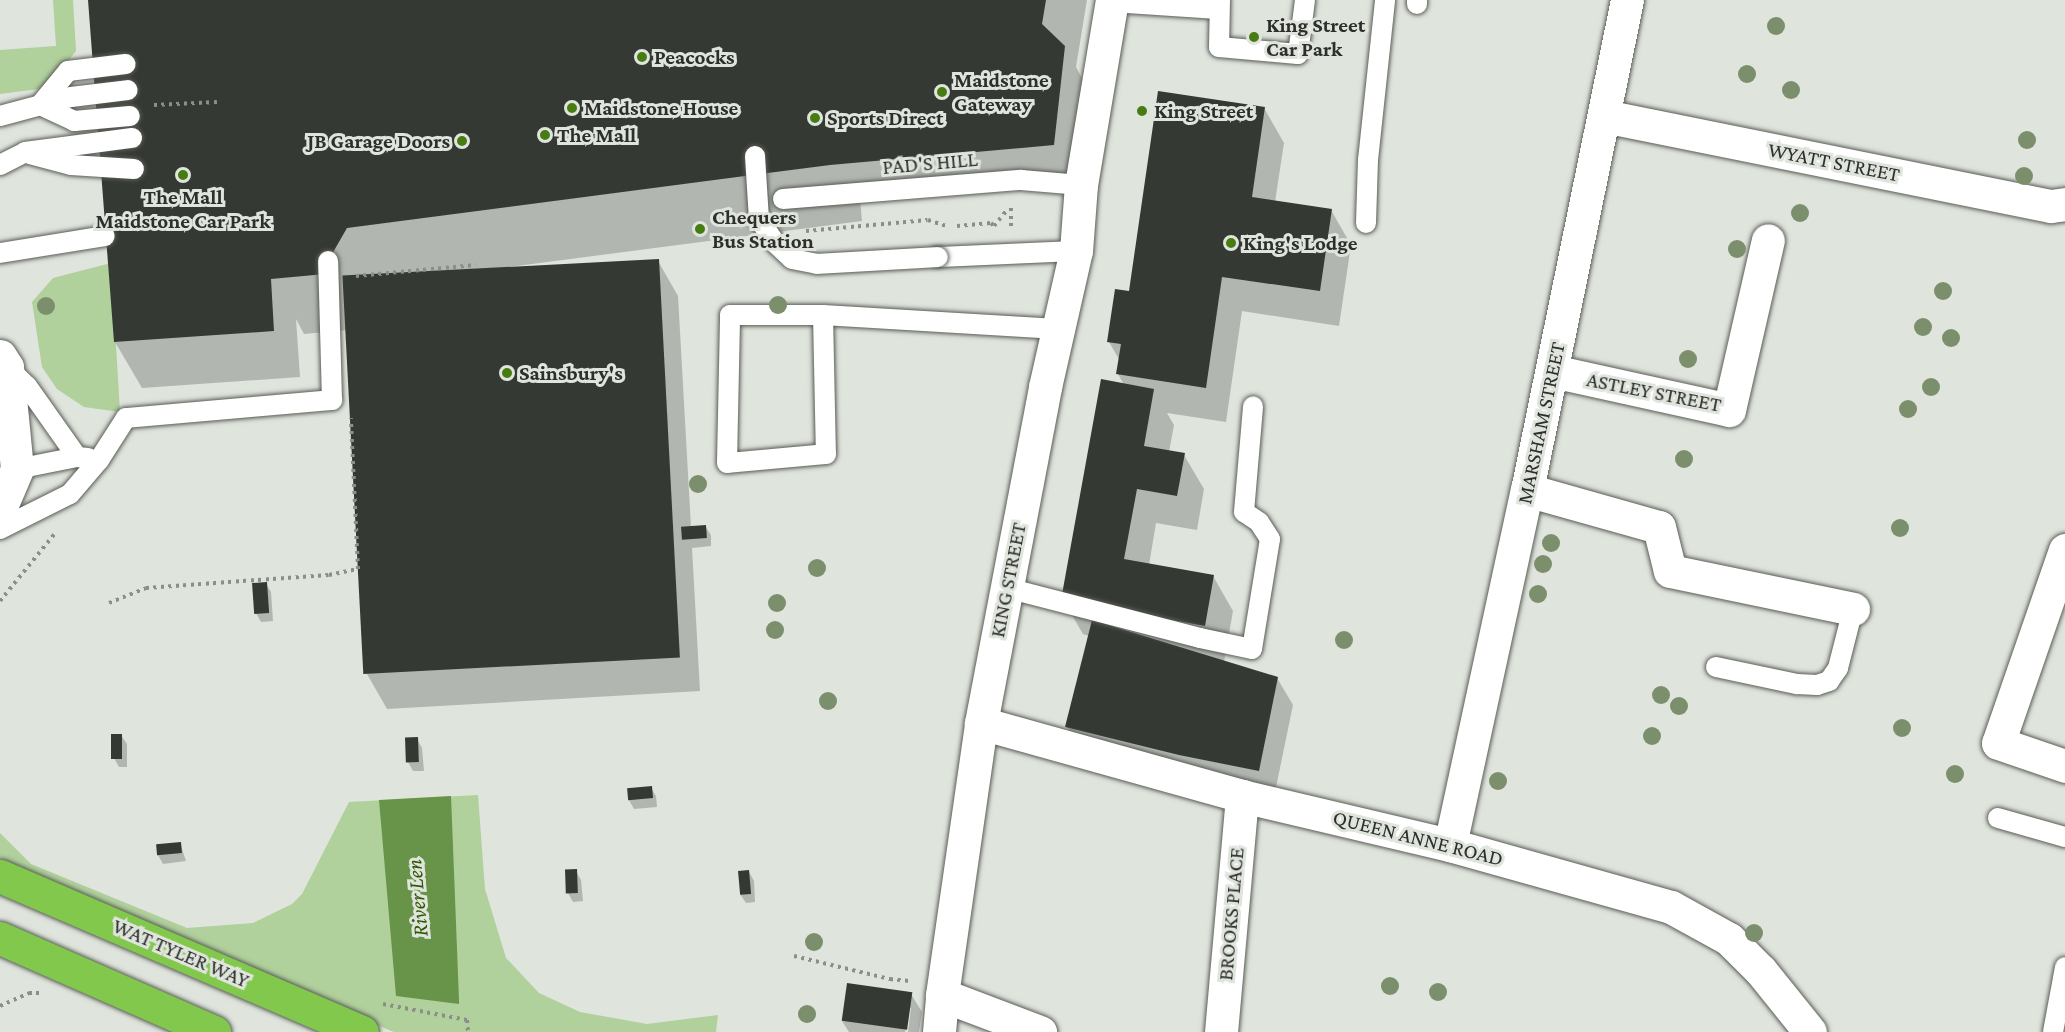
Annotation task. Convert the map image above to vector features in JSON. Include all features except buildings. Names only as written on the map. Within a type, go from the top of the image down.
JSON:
[{"type":"highway","name":"WAT TYLER WAY","points":[[0,876],[362,1032]]},
{"type":"highway","points":[[0,938],[214,1032]]},
{"type":"street","name":"MARSHAM STREET","points":[[1450,844],[1552,371],[1627,0]]},
{"type":"street","name":"KING STREET","points":[[939,1032],[981,723],[1058,329],[1076,251],[1081,185],[1112,1]]},
{"type":"street","name":"WYATT STREET","points":[[1604,116],[2051,206],[2065,204]]},
{"type":"street","name":"ASTLEY STREET","points":[[1552,371],[1729,410],[1768,240]]},
{"type":"street","points":[[0,509],[16,469],[4,361]]},
{"type":"street","points":[[1527,490],[1659,527],[1670,571],[1853,609]]},
{"type":"street","points":[[2065,550],[1998,743],[2065,766]]},
{"type":"street","name":"QUEEN ANNE ROAD","points":[[981,723],[1242,796],[1450,844],[1671,907],[1729,939],[1761,971],[1809,1032]]},
{"type":"street","name":"BROOKS PLACE","points":[[1221,1032],[1242,796]]},
{"type":"street","points":[[943,990],[1040,1032]]},
{"type":"lane","points":[[1112,1],[1219,5],[1219,47],[1298,54],[1305,0]]},
{"type":"lane","points":[[1366,223],[1368,160],[1385,0]]},
{"type":"lane","points":[[40,105],[68,71],[126,64]]},
{"type":"lane","points":[[0,116],[95,93],[128,90]]},
{"type":"lane","points":[[40,105],[74,121],[130,116]]},
{"type":"lane","points":[[0,165],[24,152],[132,138]]},
{"type":"lane","points":[[24,152],[71,165],[134,169]]},
{"type":"lane","points":[[755,156],[759,219],[775,243],[792,259],[817,264],[1076,251]]},
{"type":"lane","name":"PAD'S HILL","points":[[783,199],[1021,180],[1081,185]]},
{"type":"lane","points":[[0,253],[105,236]]},
{"type":"lane","points":[[0,529],[70,494],[99,460],[126,418],[332,400],[328,261]]},
{"type":"lane","points":[[823,315],[826,454],[727,463],[730,315],[823,315],[1058,329]]},
{"type":"lane","points":[[4,361],[27,386],[77,457]]},
{"type":"lane","points":[[1006,588],[1200,638],[1252,649],[1270,539],[1259,522],[1244,512],[1254,406]]},
{"type":"lane","points":[[16,469],[77,457],[99,460]]},
{"type":"lane","points":[[1716,667],[1797,684],[1817,685],[1829,681],[1838,669],[1853,609]]},
{"type":"lane","points":[[1998,818],[2065,837]]},
{"type":"lane","points":[[2053,1032],[2065,967]]},
{"type":"path","points":[[151,105],[217,102]]},
{"type":"path","points":[[806,231],[928,220],[947,227],[990,223],[994,226],[1011,204]]},
{"type":"path","points":[[354,276],[475,265]]},
{"type":"path","points":[[109,603],[146,588],[329,575],[358,569],[351,413]]},
{"type":"path","points":[[0,601],[57,533]]},
{"type":"path","points":[[794,956],[943,990]]},
{"type":"shaded area","points":[[53,0],[73,0],[76,51],[62,69],[39,89],[0,94],[0,50],[56,46]]},
{"type":"shaded area","points":[[111,263],[120,412],[84,407],[57,389],[42,367],[32,302],[53,278]]},
{"type":"shaded area","points":[[478,795],[485,889],[506,958],[539,993],[580,1012],[647,1024],[718,1015],[716,1032],[394,1032],[221,961],[22,873],[0,858],[0,833],[31,864],[187,928],[253,923],[292,904],[302,894],[349,802]]},
{"type":"water","name":"River Len","points":[[451,796],[459,1004],[396,996],[379,800]]},
{"type":"place","name":"King Street Car Park","points":[[1254,37]]},
{"type":"place","name":"Peacocks","points":[[642,57]]},
{"type":"place","name":"Maidstone Gateway","points":[[942,92]]},
{"type":"place","name":"Maidstone House","points":[[572,108]]},
{"type":"place","name":"King Street","points":[[1142,111]]},
{"type":"place","name":"Sports Direct","points":[[815,118]]},
{"type":"place","name":"The Mall","points":[[545,135]]},
{"type":"place","name":"JB Garage Doors","points":[[462,141]]},
{"type":"place","name":"The Mall Maidstone Car Park","points":[[183,175]]},
{"type":"place","name":"Chequers Bus Station","points":[[700,229]]},
{"type":"place","name":"King's Lodge","points":[[1231,243]]},
{"type":"place","name":"Sainsbury's","points":[[507,373]]}]
